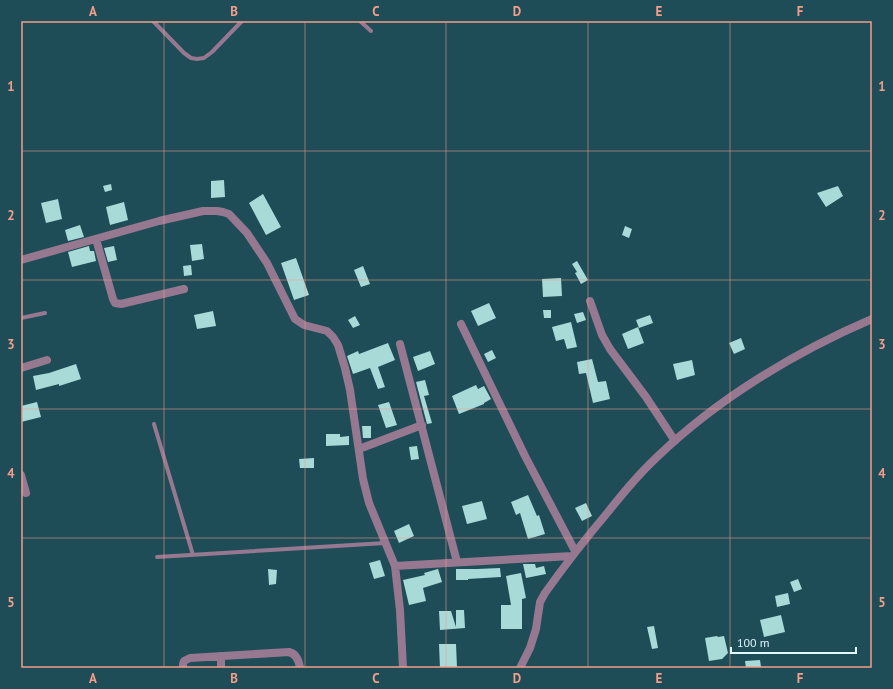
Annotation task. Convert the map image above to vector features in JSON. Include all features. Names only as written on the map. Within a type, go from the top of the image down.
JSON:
[{"type":"street","points":[[21,260],[159,221],[203,211],[217,211],[229,214],[247,233],[267,263],[295,319],[304,325],[327,331],[333,336],[338,345],[350,390],[363,479],[369,503],[395,566],[400,610],[403,668]]},
{"type":"street","points":[[96,239],[115,303],[121,304],[184,289]]},
{"type":"street","points":[[590,301],[602,335],[610,349],[646,397],[674,441]]},
{"type":"street","points":[[520,668],[530,648],[536,629],[540,602],[545,593],[574,554],[627,489],[656,458],[689,428],[744,387],[809,349],[872,319]]},
{"type":"street","points":[[461,324],[574,554]]},
{"type":"street","points":[[400,344],[457,562]]},
{"type":"street","points":[[21,368],[47,360]]},
{"type":"street","points":[[359,449],[422,425]]},
{"type":"street","points":[[21,475],[26,493]]},
{"type":"street","points":[[395,566],[574,554]]},
{"type":"street","points":[[183,668],[184,661],[187,659],[289,652],[296,656],[299,661],[300,668]]},
{"type":"street","points":[[221,656],[221,668]]},
{"type":"lane","points":[[152,21],[184,53],[191,58],[197,59],[204,58],[212,52],[242,21]]},
{"type":"lane","points":[[360,21],[371,31]]},
{"type":"lane","points":[[21,318],[45,313]]},
{"type":"lane","points":[[154,424],[193,555]]},
{"type":"lane","points":[[157,557],[386,543]]},
{"type":"building","points":[[224,180],[225,197],[211,198],[211,181]]},
{"type":"building","points":[[111,184],[112,190],[105,192],[103,186]]},
{"type":"building","points":[[838,186],[843,196],[826,207],[817,193]]},
{"type":"building","points":[[263,194],[281,227],[266,235],[249,203]]},
{"type":"building","points":[[58,199],[62,219],[46,223],[41,203]]},
{"type":"building","points":[[124,202],[128,220],[110,225],[106,207]]},
{"type":"building","points":[[80,225],[84,237],[68,241],[65,230]]},
{"type":"building","points":[[625,226],[632,229],[629,238],[622,235]]},
{"type":"building","points":[[202,244],[204,259],[192,261],[190,245]]},
{"type":"building","points":[[89,246],[90,251],[94,251],[96,261],[72,267],[68,252]]},
{"type":"building","points":[[114,246],[117,260],[108,262],[104,248]]},
{"type":"building","points":[[296,258],[309,295],[294,300],[281,263]]},
{"type":"building","points":[[577,261],[588,280],[581,284],[575,273],[577,272],[572,264]]},
{"type":"building","points":[[191,265],[192,275],[184,276],[183,266]]},
{"type":"building","points":[[363,266],[370,284],[361,287],[354,270]]},
{"type":"building","points":[[561,278],[562,296],[543,297],[542,279]]},
{"type":"building","points":[[489,303],[496,318],[478,326],[471,311]]},
{"type":"building","points":[[543,310],[551,310],[551,318],[544,318]]},
{"type":"building","points":[[213,311],[216,326],[197,329],[194,315]]},
{"type":"building","points":[[583,312],[586,320],[577,323],[574,314]]},
{"type":"building","points":[[650,315],[653,323],[639,328],[636,320]]},
{"type":"building","points":[[355,316],[360,325],[353,328],[348,320]]},
{"type":"building","points":[[571,322],[577,347],[567,349],[564,339],[556,341],[552,327]]},
{"type":"building","points":[[638,327],[644,343],[628,349],[622,334]]},
{"type":"building","points":[[741,338],[745,349],[734,354],[729,343]]},
{"type":"building","points":[[388,343],[395,360],[378,367],[385,387],[378,389],[370,368],[353,374],[347,356],[358,351],[359,354]]},
{"type":"building","points":[[492,350],[496,358],[488,362],[484,354]]},
{"type":"building","points":[[430,351],[435,364],[418,371],[413,357]]},
{"type":"building","points":[[592,359],[598,382],[606,381],[610,399],[593,403],[586,373],[579,374],[577,362]]},
{"type":"building","points":[[692,360],[695,375],[677,380],[673,364]]},
{"type":"building","points":[[76,364],[81,379],[59,386],[59,384],[36,390],[33,376],[49,373]]},
{"type":"building","points":[[425,380],[429,395],[424,396],[432,423],[427,424],[416,382]]},
{"type":"building","points":[[476,385],[478,389],[484,386],[491,399],[484,404],[459,414],[452,396]]},
{"type":"building","points":[[37,402],[41,417],[21,422],[21,406]]},
{"type":"building","points":[[389,402],[397,425],[386,428],[378,405]]},
{"type":"building","points":[[362,426],[371,426],[371,438],[363,438]]},
{"type":"building","points":[[326,434],[340,434],[340,437],[349,436],[349,445],[326,446]]},
{"type":"building","points":[[417,446],[419,459],[411,460],[409,447]]},
{"type":"building","points":[[314,458],[314,468],[300,468],[299,459]]},
{"type":"building","points":[[528,495],[537,516],[539,515],[545,534],[528,539],[520,513],[516,515],[511,502]]},
{"type":"building","points":[[482,501],[487,519],[467,524],[462,506]]},
{"type":"building","points":[[586,503],[592,516],[582,521],[575,508]]},
{"type":"building","points":[[409,524],[414,536],[399,543],[394,531]]},
{"type":"building","points":[[380,560],[385,576],[374,579],[369,563]]},
{"type":"building","points":[[523,564],[535,564],[536,568],[544,566],[546,574],[526,578]]},
{"type":"building","points":[[500,568],[501,577],[456,580],[456,569]]},
{"type":"building","points":[[268,569],[277,570],[276,584],[269,585]]},
{"type":"building","points":[[438,569],[442,582],[423,588],[426,601],[409,605],[403,580],[425,575],[424,573]]},
{"type":"building","points":[[521,573],[526,598],[522,599],[522,629],[501,629],[501,605],[511,605],[506,576]]},
{"type":"building","points":[[798,579],[802,589],[794,592],[790,582]]},
{"type":"building","points":[[788,593],[790,604],[777,607],[775,596]]},
{"type":"building","points":[[456,610],[464,610],[465,628],[440,630],[439,611],[451,611],[456,627]]},
{"type":"building","points":[[781,615],[785,632],[764,637],[760,620]]},
{"type":"building","points":[[654,626],[658,648],[652,649],[647,627]]},
{"type":"building","points":[[724,636],[728,653],[722,659],[709,661],[705,638]]},
{"type":"building","points":[[439,644],[456,644],[457,668],[440,668]]},
{"type":"building","points":[[760,660],[761,667],[746,668],[745,661]]}]
